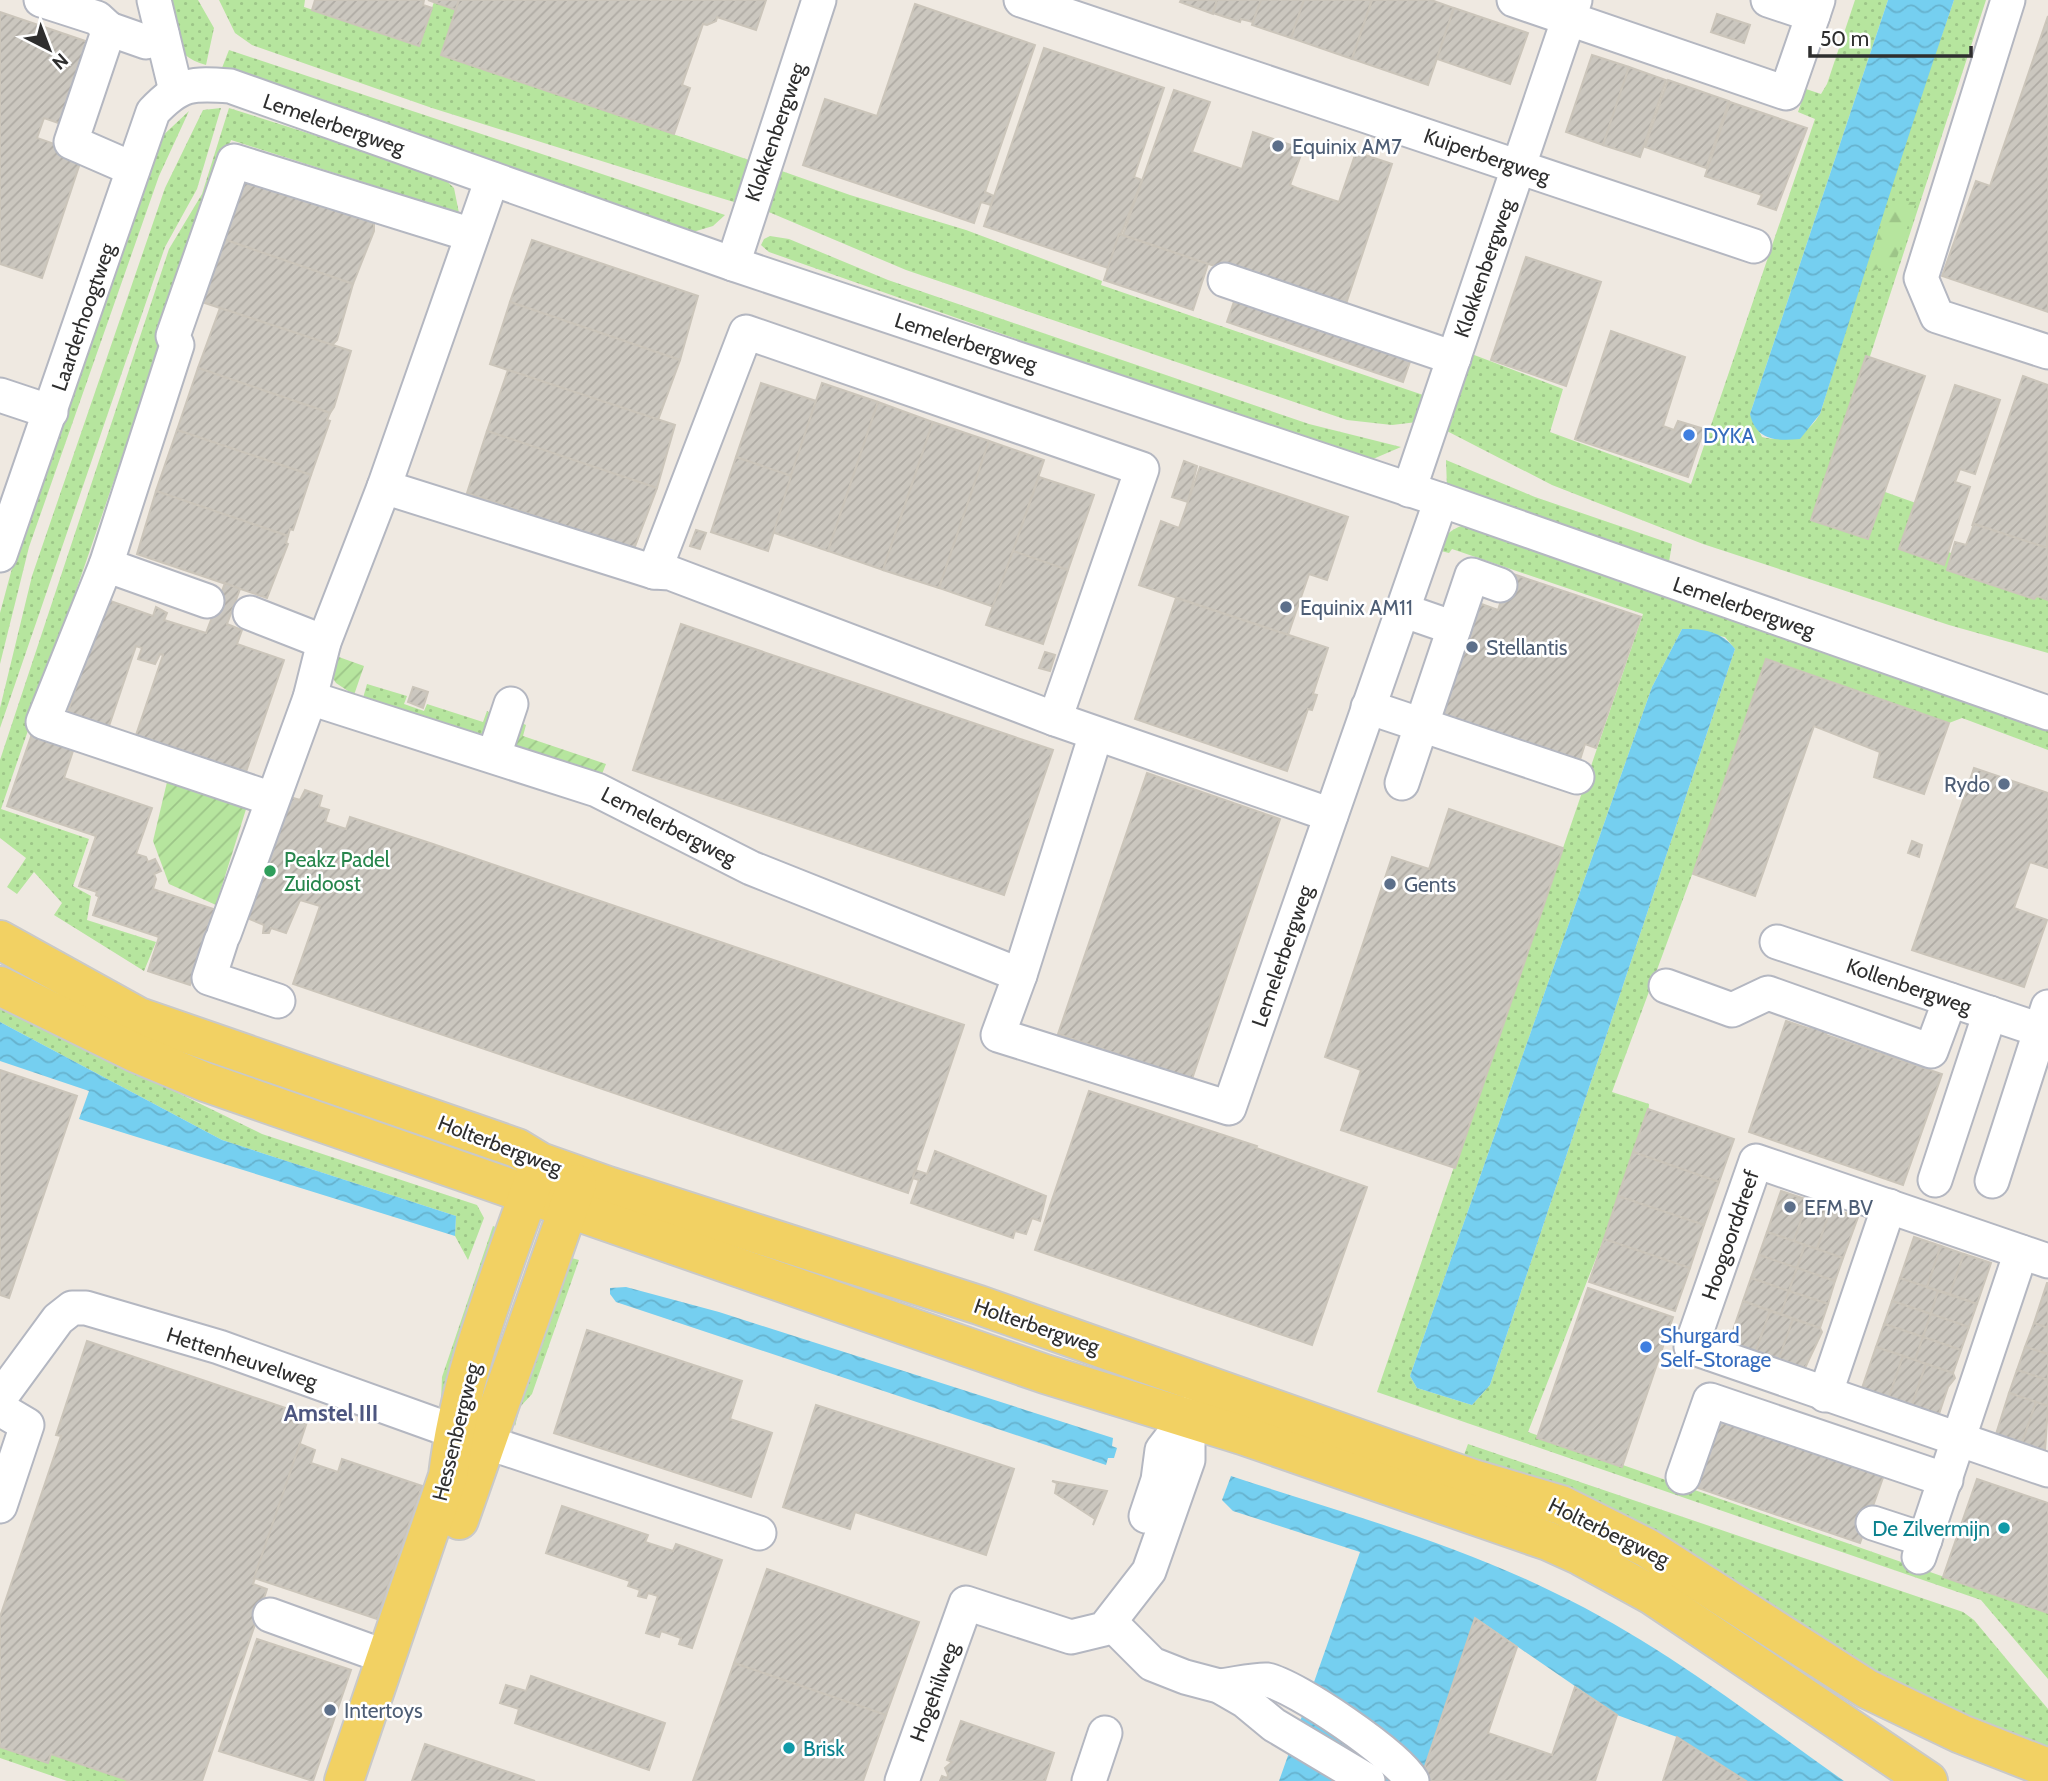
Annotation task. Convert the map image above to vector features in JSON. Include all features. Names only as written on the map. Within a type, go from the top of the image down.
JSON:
[{"type":"main road","name":"Holterbergweg","points":[[0,940],[139,1017],[517,1148],[535,1178]]},
{"type":"main road","name":"Holterbergweg","points":[[0,986],[136,1053],[205,1082],[535,1178],[1045,1374],[1471,1513],[1581,1556],[1689,1619],[1928,1781]]},
{"type":"main road","name":"Hessenbergweg","points":[[371,1781],[469,1436],[469,1371],[535,1178]]},
{"type":"main road","name":"Holterbergweg","points":[[574,1192],[979,1305],[1473,1479],[1561,1505],[1647,1548],[1696,1577],[1867,1689],[1961,1734],[2048,1768]]},
{"type":"main road","name":"Hessenbergweg","points":[[344,1781],[448,1476],[469,1436],[574,1192]]},
{"type":"street","points":[[41,0],[146,42],[158,17]]},
{"type":"street","name":"Klokkenbergweg","points":[[733,264],[820,0]]},
{"type":"street","name":"Kuiperbergweg","points":[[1021,0],[1754,246]]},
{"type":"street","points":[[1514,0],[1572,10],[1786,93],[1815,7],[1768,0]]},
{"type":"street","points":[[2008,0],[1921,278],[1937,316],[2048,352]]},
{"type":"street","name":"Klokkenbergweg","points":[[1409,490],[1572,10]]},
{"type":"street","points":[[158,17],[176,92]]},
{"type":"street","points":[[103,23],[71,142],[133,169]]},
{"type":"street","name":"Lemelerbergweg","points":[[176,92],[195,83],[230,86],[733,264],[1441,500],[2048,712]]},
{"type":"street","name":"Laarderhoogtweg","points":[[1,554],[153,112],[176,92]]},
{"type":"street","points":[[272,799],[43,722],[106,565],[177,345],[173,337],[234,161],[472,235]]},
{"type":"street","points":[[278,1000],[209,978],[310,698],[324,642],[384,487],[492,178]]},
{"type":"street","name":"Klokkenbergweg","points":[[1224,280],[1454,358]]},
{"type":"street","points":[[654,572],[746,332],[1142,469],[1055,719]]},
{"type":"street","points":[[0,395],[51,412]]},
{"type":"street","points":[[384,487],[654,572],[670,573],[1055,719],[1331,815]]},
{"type":"street","name":"Lemelerbergweg","points":[[310,698],[597,790],[751,868],[1020,975],[998,1035],[1229,1108],[1441,500]]},
{"type":"street","points":[[106,565],[207,601]]},
{"type":"street","points":[[1402,783],[1472,575],[1500,585]]},
{"type":"street","points":[[1402,610],[1454,628]]},
{"type":"street","points":[[250,613],[324,642]]},
{"type":"street","points":[[494,755],[511,704]]},
{"type":"street","points":[[1368,707],[1577,777]]},
{"type":"street","points":[[1020,975],[1096,734]]},
{"type":"street","name":"Kollenbergweg","points":[[1768,993],[1781,943],[1990,1013],[2044,1019],[1992,1181]]},
{"type":"street","points":[[1666,986],[1732,1010],[1768,993],[1931,1051],[1950,1000]]},
{"type":"street","points":[[1935,1180],[1990,1013]]},
{"type":"street","name":"Hoogoorddreef","points":[[1959,1440],[2035,1257],[1756,1161],[1691,1347],[1825,1395],[2048,1470]]},
{"type":"street","points":[[1825,1395],[1889,1206]]},
{"type":"street","name":"Hettenheuvelweg","points":[[0,1398],[58,1319],[72,1308],[86,1308],[219,1347],[469,1436],[759,1533]]},
{"type":"street","points":[[1203,1385],[1188,1420],[1188,1460],[1149,1571],[1118,1613],[1152,1664],[1185,1677],[1238,1690],[1264,1679],[1282,1685],[1294,1714],[1387,1776],[1407,1773],[1372,1743],[1294,1714]]},
{"type":"street","points":[[1684,1477],[1710,1400],[1946,1480]]},
{"type":"street","points":[[0,1409],[27,1425],[0,1506]]},
{"type":"street","points":[[1873,1523],[1922,1549],[1959,1440]]},
{"type":"street","name":"Hogehilweg","points":[[902,1781],[966,1603],[1071,1637],[1088,1635],[1118,1613]]},
{"type":"street","points":[[270,1615],[386,1657]]},
{"type":"street","points":[[1089,1781],[1105,1733]]},
{"type":"green space","points":[[167,0],[198,0],[214,28],[206,65],[194,61],[179,48],[172,32]]},
{"type":"green space","points":[[219,0],[305,0],[304,7],[419,45],[434,2],[456,10],[441,55],[749,160],[734,202],[432,108],[252,45],[235,33]]},
{"type":"green space","points":[[1855,0],[1888,0],[1750,414],[1762,437],[1780,439],[1803,433],[1820,414],[1903,146],[1954,0],[1986,0],[1832,473],[1955,517],[1943,550],[2048,589],[2048,653],[1949,625],[1703,544],[1552,485],[1443,429],[1469,353],[1563,389],[1550,432],[1691,484],[1815,119],[1798,112],[1806,89],[1821,94],[1827,84]]},
{"type":"green space","points":[[229,50],[725,215],[713,226],[693,232],[220,73]]},
{"type":"green space","points":[[221,108],[197,189],[165,247],[0,728],[0,708],[32,576],[165,188],[203,110]]},
{"type":"green space","points":[[229,108],[440,175],[454,188],[459,213],[231,140],[1,809],[89,839],[73,886],[91,896],[87,920],[156,942],[144,971],[54,915],[62,903],[34,872],[17,894],[7,887],[26,858],[0,838],[0,760],[169,249],[202,194]]},
{"type":"green space","points":[[189,111],[159,176],[29,547],[0,664],[0,613],[11,572],[157,141]]},
{"type":"green space","points":[[776,169],[850,195],[966,230],[1102,281],[1101,285],[1426,396],[1417,422],[1392,425],[1347,420],[906,270],[764,210]]},
{"type":"green space","points":[[1900,202],[1916,202],[1895,263],[1866,273],[1882,223]]},
{"type":"green space","points":[[770,236],[789,239],[888,280],[1309,424],[1401,447],[1366,462],[769,252],[761,245],[764,239]]},
{"type":"green space","points":[[1446,460],[1535,497],[1672,544],[1669,562],[1447,488]]},
{"type":"green space","points":[[1475,524],[2048,720],[2048,750],[1962,718],[1949,723],[1770,663],[1612,1092],[1649,1104],[1647,1128],[1528,1432],[2048,1613],[2048,1679],[1981,1600],[1377,1392],[1643,614],[1452,549],[1449,553],[1437,550],[1452,531]],"holes":[[[1682,629],[1725,637],[1735,649],[1490,1385],[1472,1405],[1417,1388],[1410,1376],[1652,687]]]},
{"type":"green space","points":[[336,656],[364,666],[354,695],[336,683],[328,670]]},
{"type":"green space","points":[[367,684],[407,696],[404,704],[424,711],[427,704],[483,722],[487,711],[493,714],[490,731],[480,737],[363,698]]},
{"type":"green space","points":[[517,721],[526,725],[523,736],[606,764],[600,779],[512,749]]},
{"type":"green space","points":[[167,782],[247,806],[216,905],[169,884],[153,841]]},
{"type":"green space","points":[[0,1006],[262,1134],[477,1205],[484,1218],[468,1260],[455,1236],[456,1216],[222,1140],[0,1022]]},
{"type":"green space","points":[[493,1226],[505,1231],[458,1386],[441,1401],[442,1377]]},
{"type":"green space","points":[[568,1257],[579,1260],[532,1394],[520,1407],[515,1426],[508,1405]]},
{"type":"green space","points":[[1468,1444],[1963,1612],[1974,1620],[2048,1709],[2048,1754],[1954,1718],[1532,1480],[1464,1455]]},
{"type":"green space","points":[[0,1736],[130,1781],[67,1781],[0,1758]]},
{"type":"water","points":[[1888,0],[1954,0],[1820,414],[1800,439],[1776,439],[1757,430],[1750,414]]},
{"type":"water","points":[[1682,629],[1711,632],[1724,638],[1735,649],[1490,1385],[1472,1405],[1417,1388],[1410,1376],[1652,687]]},
{"type":"water","points":[[0,1022],[222,1140],[456,1216],[455,1236],[79,1119],[89,1091],[0,1061]]},
{"type":"water","points":[[626,1287],[719,1312],[1113,1438],[1112,1446],[1117,1448],[1114,1458],[1108,1458],[1106,1465],[616,1302],[610,1294],[610,1288]]},
{"type":"water","points":[[1231,1476],[1436,1543],[1555,1593],[1593,1612],[1667,1657],[1844,1781],[1746,1781],[1677,1737],[1617,1715],[1476,1618],[1420,1781],[1279,1781],[1360,1552],[1233,1511],[1222,1500]]},
{"type":"building","points":[[315,0],[424,0],[423,5],[432,8],[419,46],[312,10]]},
{"type":"building","points":[[428,0],[459,0],[456,10]]},
{"type":"building","points":[[459,0],[766,0],[756,30],[717,17],[716,21],[703,24],[682,85],[690,88],[674,134],[441,55]]},
{"type":"building","points":[[1217,0],[1213,14],[1180,2]]},
{"type":"building","points":[[1217,0],[1261,0],[1253,22],[1241,19],[1240,22],[1213,13]]},
{"type":"building","points":[[1261,0],[1304,0],[1291,38],[1252,25]]},
{"type":"building","points":[[1304,0],[1372,0],[1352,59],[1291,38]]},
{"type":"building","points":[[1372,0],[1431,0],[1454,8],[1428,85],[1352,59]]},
{"type":"building","points":[[915,4],[1035,45],[985,192],[994,196],[991,205],[981,202],[974,223],[803,165],[825,99],[877,116]]},
{"type":"building","points":[[1454,8],[1528,33],[1510,84],[1437,59]]},
{"type":"building","points":[[0,12],[94,44],[67,126],[44,118],[37,138],[83,154],[42,278],[0,264]]},
{"type":"building","points":[[1717,14],[1750,25],[1744,43],[1711,32]]},
{"type":"building","points":[[2048,16],[2048,312],[1942,276],[1976,181],[1990,186]]},
{"type":"building","points":[[1044,48],[1164,88],[1134,177],[1142,180],[1108,268],[984,226]]},
{"type":"building","points":[[1592,55],[1629,67],[1603,145],[1566,132]]},
{"type":"building","points":[[1629,67],[1666,80],[1640,157],[1603,145]]},
{"type":"building","points":[[1668,80],[1729,101],[1706,168],[1645,147]]},
{"type":"building","points":[[1174,90],[1210,102],[1192,152],[1242,169],[1253,132],[1303,149],[1290,185],[1297,188],[1339,202],[1356,152],[1392,164],[1344,310],[1123,235]]},
{"type":"building","points":[[1730,102],[1807,128],[1776,210],[1758,204],[1762,195],[1705,176]]},
{"type":"building","points":[[244,178],[374,222],[374,231],[353,284],[223,239]]},
{"type":"building","points":[[1119,234],[1208,264],[1193,310],[1104,280]]},
{"type":"building","points":[[223,239],[353,284],[337,340],[332,345],[202,302]]},
{"type":"building","points":[[532,240],[698,296],[680,360],[510,302]]},
{"type":"building","points":[[1526,257],[1601,282],[1566,386],[1491,360]]},
{"type":"building","points":[[1237,293],[1413,353],[1403,382],[1227,322]]},
{"type":"building","points":[[510,302],[680,360],[658,420],[490,364]]},
{"type":"building","points":[[220,308],[351,351],[330,413],[198,368]]},
{"type":"building","points":[[1611,331],[1685,357],[1663,426],[1674,430],[1678,421],[1704,429],[1688,477],[1575,439]]},
{"type":"building","points":[[1866,356],[1925,376],[1868,539],[1811,520]]},
{"type":"building","points":[[198,368],[330,413],[327,420],[330,421],[311,475],[177,430]]},
{"type":"building","points":[[508,370],[675,425],[657,488],[487,431]]},
{"type":"building","points":[[2023,376],[2048,385],[2047,548],[1974,524],[1972,526]]},
{"type":"building","points":[[761,383],[816,401],[791,476],[736,457]]},
{"type":"building","points":[[822,383],[878,402],[828,551],[772,532]]},
{"type":"building","points":[[1955,385],[2000,400],[1975,474],[1960,469],[1955,482],[1970,487],[1944,565],[1899,549]]},
{"type":"building","points":[[878,402],[933,422],[883,570],[828,551]]},
{"type":"building","points":[[933,422],[989,441],[939,588],[883,570]]},
{"type":"building","points":[[177,430],[311,475],[293,530],[290,529],[288,536],[156,491]]},
{"type":"building","points":[[487,431],[657,488],[634,549],[467,493]]},
{"type":"building","points":[[989,441],[1044,460],[994,607],[939,588]]},
{"type":"building","points":[[736,457],[791,476],[768,551],[711,532]]},
{"type":"building","points":[[1184,461],[1197,466],[1188,502],[1172,497]]},
{"type":"building","points":[[1200,467],[1348,517],[1327,580],[1309,574],[1288,635],[1139,585],[1161,521],[1179,528]]},
{"type":"building","points":[[1039,477],[1094,495],[1068,570],[1013,551]]},
{"type":"building","points":[[156,491],[288,536],[288,544],[267,598],[137,554]]},
{"type":"building","points":[[1974,524],[2047,548],[2048,546],[2048,600],[2037,596],[2034,599],[1947,570],[1955,542],[1966,545]]},
{"type":"building","points":[[696,530],[706,533],[700,549],[690,546]]},
{"type":"building","points":[[1013,551],[1068,570],[1043,644],[986,625]]},
{"type":"building","points":[[1510,573],[1641,617],[1596,748],[1585,744],[1579,763],[1441,716],[1479,603],[1498,610]]},
{"type":"building","points":[[225,583],[240,589],[227,624],[242,630],[237,644],[284,660],[246,772],[136,735],[163,655],[160,654],[155,664],[138,659],[142,648],[136,646],[109,726],[68,712],[105,599],[153,616],[156,607],[167,613],[164,620],[206,633]]},
{"type":"building","points":[[1176,598],[1328,648],[1313,694],[1317,695],[1312,710],[1308,709],[1287,771],[1135,719]]},
{"type":"building","points":[[681,624],[1053,750],[1004,895],[633,770]]},
{"type":"building","points":[[1045,652],[1055,655],[1050,671],[1039,668]]},
{"type":"building","points":[[1766,659],[1949,723],[1924,794],[1874,777],[1880,752],[1814,726],[1755,896],[1693,874]]},
{"type":"building","points":[[413,687],[428,692],[423,708],[408,702]]},
{"type":"building","points":[[33,731],[75,745],[64,778],[152,808],[136,854],[146,857],[148,862],[155,859],[161,871],[154,874],[156,879],[153,889],[216,910],[190,985],[148,971],[159,937],[93,915],[99,897],[97,892],[79,886],[96,836],[7,806]]},
{"type":"building","points":[[1974,768],[2048,793],[2048,868],[2030,862],[2014,908],[2047,920],[2024,987],[1912,950]]},
{"type":"building","points":[[1147,773],[1280,819],[1192,1079],[1058,1034]]},
{"type":"building","points":[[305,790],[322,796],[319,807],[329,810],[325,822],[346,829],[350,817],[964,1025],[908,1193],[293,984],[320,906],[300,900],[286,933],[271,928],[269,933],[263,933],[264,925],[247,918],[290,797],[300,800]]},
{"type":"building","points":[[1449,809],[1563,848],[1455,1168],[1341,1130],[1361,1070],[1325,1057],[1392,857],[1429,869]]},
{"type":"building","points":[[1912,841],[1922,845],[1919,857],[1908,853]]},
{"type":"building","points":[[1786,1021],[1810,1029],[1812,1022],[1829,1027],[1826,1035],[1942,1074],[1903,1185],[1749,1132]]},
{"type":"building","points":[[0,1070],[77,1096],[9,1298],[0,1295]]},
{"type":"building","points":[[1089,1091],[1257,1146],[1256,1148],[1367,1187],[1312,1345],[1035,1250]]},
{"type":"building","points":[[1648,1109],[1734,1139],[1719,1182],[1633,1152]]},
{"type":"building","points":[[935,1151],[1046,1196],[1040,1221],[1032,1218],[1026,1234],[1015,1231],[1013,1238],[911,1203],[919,1180],[913,1178],[915,1170],[927,1174]]},
{"type":"building","points":[[1633,1152],[1719,1182],[1704,1225],[1618,1196]]},
{"type":"building","points":[[1781,1191],[1808,1200],[1794,1241],[1767,1232]]},
{"type":"building","points":[[1618,1196],[1704,1225],[1690,1268],[1604,1239]]},
{"type":"building","points":[[1808,1200],[1831,1208],[1817,1249],[1794,1241]]},
{"type":"building","points":[[1831,1208],[1858,1217],[1843,1258],[1817,1249]]},
{"type":"building","points":[[1767,1232],[1805,1245],[1797,1268],[1759,1255]]},
{"type":"building","points":[[1914,1237],[1941,1246],[1927,1287],[1900,1278]]},
{"type":"building","points":[[1604,1239],[1690,1268],[1675,1311],[1589,1282]]},
{"type":"building","points":[[1805,1245],[1843,1258],[1835,1281],[1797,1268]]},
{"type":"building","points":[[1941,1246],[1964,1254],[1950,1294],[1927,1287]]},
{"type":"building","points":[[1964,1254],[1991,1263],[1977,1304],[1950,1294]]},
{"type":"building","points":[[1759,1255],[1797,1268],[1789,1291],[1751,1278]]},
{"type":"building","points":[[1797,1268],[1835,1281],[1828,1304],[1789,1291]]},
{"type":"building","points":[[1751,1278],[1789,1291],[1781,1314],[1743,1301]]},
{"type":"building","points":[[1900,1278],[1938,1291],[1931,1314],[1892,1301]]},
{"type":"building","points":[[2048,1283],[2048,1328],[2034,1323]]},
{"type":"building","points":[[1588,1288],[1673,1317],[1622,1467],[1537,1438]]},
{"type":"building","points":[[1789,1291],[1828,1304],[1820,1328],[1781,1314]]},
{"type":"building","points":[[1938,1291],[1977,1304],[1969,1327],[1931,1314]]},
{"type":"building","points":[[1743,1301],[1770,1311],[1756,1351],[1729,1342]]},
{"type":"building","points":[[1892,1301],[1931,1314],[1923,1337],[1884,1324]]},
{"type":"building","points":[[1770,1311],[1793,1319],[1779,1359],[1756,1351]]},
{"type":"building","points":[[1931,1314],[1969,1327],[1961,1350],[1923,1337]]},
{"type":"building","points":[[1793,1319],[1820,1328],[1822,1332],[1805,1368],[1779,1359]]},
{"type":"building","points":[[2034,1323],[2048,1328],[2048,1354],[2025,1347]]},
{"type":"building","points":[[1884,1324],[1923,1337],[1915,1360],[1876,1347]]},
{"type":"building","points":[[587,1330],[742,1381],[730,1419],[772,1433],[751,1497],[554,1433]]},
{"type":"building","points":[[1923,1337],[1961,1350],[1953,1373],[1915,1360]]},
{"type":"building","points":[[87,1341],[309,1416],[253,1584],[267,1589],[202,1781],[130,1781],[51,1754],[48,1763],[0,1747],[0,1617],[61,1436],[56,1435]]},
{"type":"building","points":[[1876,1347],[1903,1356],[1889,1397],[1862,1388]]},
{"type":"building","points":[[2025,1347],[2048,1354],[2048,1380],[2017,1370]]},
{"type":"building","points":[[1903,1356],[1926,1364],[1912,1405],[1889,1397]]},
{"type":"building","points":[[1926,1364],[1953,1373],[1955,1378],[1948,1387],[1939,1414],[1912,1405]]},
{"type":"building","points":[[2017,1370],[2048,1380],[2048,1406],[2009,1393]]},
{"type":"building","points":[[2009,1393],[2036,1402],[2022,1443],[1996,1434]]},
{"type":"building","points":[[2036,1402],[2048,1406],[2045,1451],[2022,1443]]},
{"type":"building","points":[[816,1405],[1014,1469],[986,1555],[855,1512],[850,1529],[783,1507]]},
{"type":"building","points":[[1715,1419],[1885,1472],[1860,1543],[1692,1486]]},
{"type":"building","points":[[300,1444],[315,1450],[311,1463],[338,1472],[342,1459],[422,1486],[377,1619],[254,1578]]},
{"type":"building","name":"De Zilvermijn","points":[[1977,1479],[2048,1503],[2048,1613],[1943,1577]]},
{"type":"building","points":[[1052,1481],[1107,1491],[1093,1525],[1095,1519],[1055,1493],[1057,1483]]},
{"type":"building","points":[[562,1506],[648,1535],[645,1542],[673,1551],[676,1544],[722,1560],[692,1648],[679,1644],[681,1638],[661,1631],[659,1637],[646,1633],[658,1596],[648,1593],[646,1598],[638,1596],[640,1590],[628,1586],[630,1581],[546,1553]]},
{"type":"building","points":[[767,1569],[919,1622],[886,1715],[734,1663]]},
{"type":"building","points":[[1475,1618],[1517,1647],[1488,1733],[1552,1755],[1575,1687],[1617,1715],[1595,1781],[1420,1781]]},
{"type":"building","points":[[257,1639],[351,1670],[313,1781],[219,1751]]},
{"type":"building","name":"Brisk","points":[[734,1663],[886,1715],[863,1781],[693,1781]]},
{"type":"building","points":[[531,1676],[665,1723],[649,1770],[515,1723],[519,1709],[500,1703],[506,1685],[526,1691]]},
{"type":"building","points":[[961,1721],[1054,1753],[1045,1781],[940,1781],[942,1776],[947,1778],[945,1768],[952,1762],[947,1760]]},
{"type":"building","points":[[1677,1737],[1746,1781],[1663,1781]]},
{"type":"building","points":[[425,1744],[535,1781],[412,1781]]},
{"type":"place","name":"Equinix AM7","points":[[1278,146]]},
{"type":"place","name":"DYKA","points":[[1689,435]]},
{"type":"place","name":"Equinix AM11","points":[[1286,607]]},
{"type":"place","name":"Stellantis","points":[[1472,647]]},
{"type":"place","name":"Rydo","points":[[2004,784]]},
{"type":"place","name":"Peakz Padel Zuidoost","points":[[270,871]]},
{"type":"place","name":"Gents","points":[[1390,884]]},
{"type":"place","name":"EFM BV","points":[[1790,1207]]},
{"type":"place","name":"Shurgard Self-Storage","points":[[1646,1347]]},
{"type":"place","name":"De Zilvermijn","points":[[2004,1528]]},
{"type":"place","name":"Intertoys","points":[[330,1710]]},
{"type":"place","name":"Brisk","points":[[789,1748]]},
{"type":"district","name":"Amstel III","points":[[331,1413]]}]
